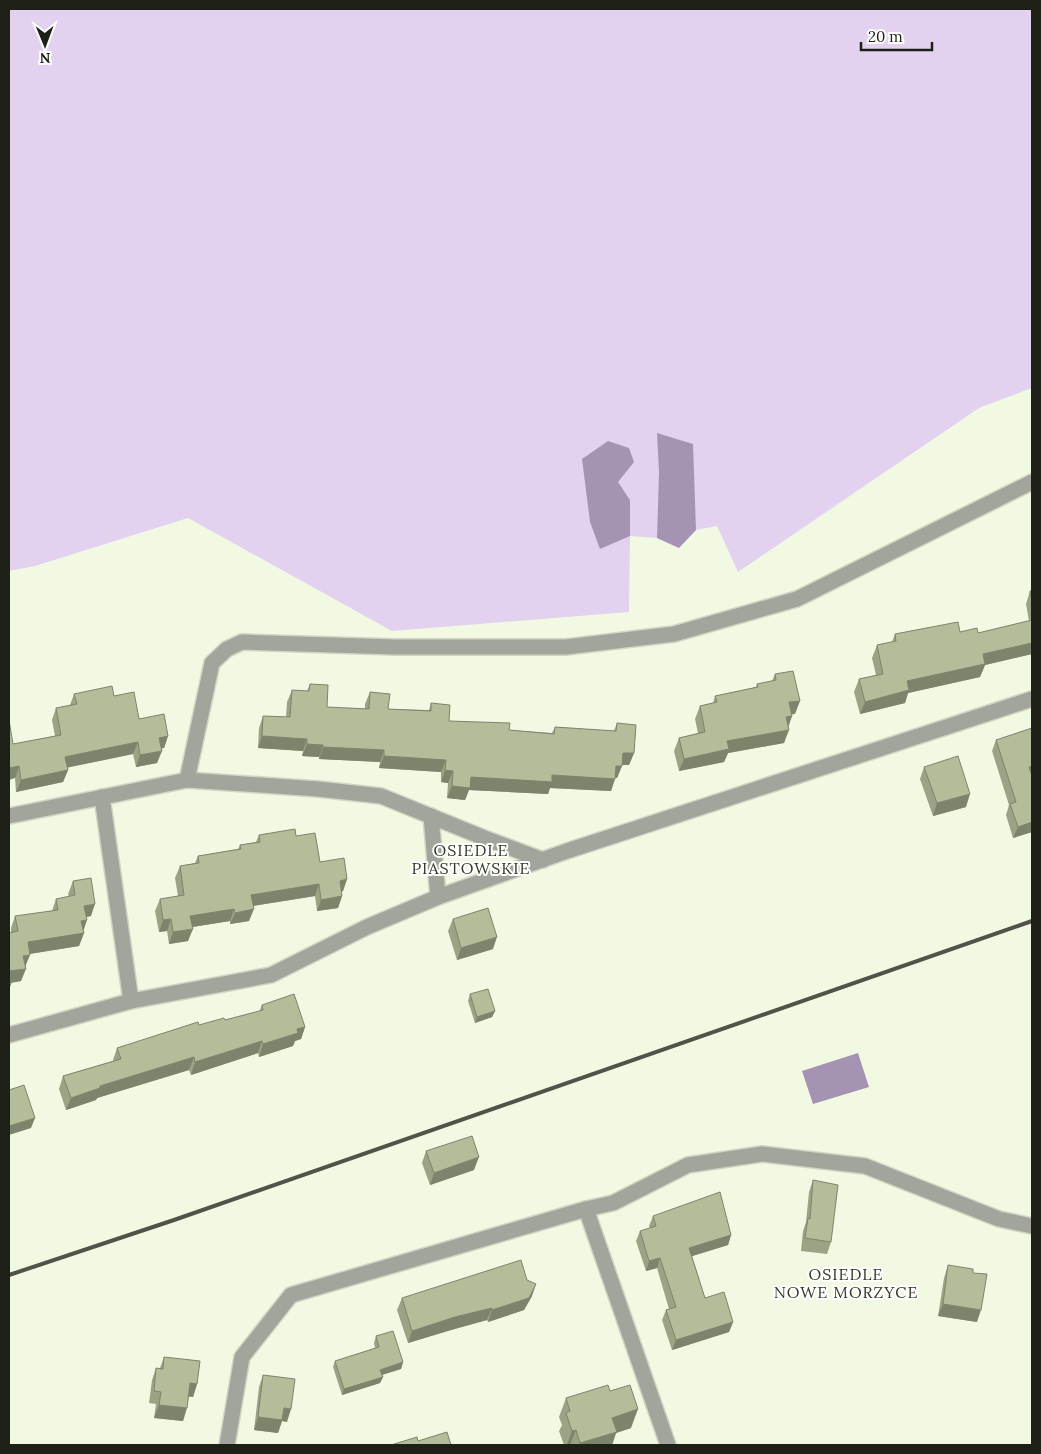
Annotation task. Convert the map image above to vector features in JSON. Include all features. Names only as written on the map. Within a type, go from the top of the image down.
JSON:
[{"type":"street","points":[[187,780],[212,663],[227,648],[242,642],[395,647],[566,647],[674,634],[797,599],[1032,482]]},
{"type":"street","points":[[9,1035],[131,1000],[271,975],[367,927],[438,897],[543,860],[1032,700]]},
{"type":"street","points":[[9,816],[187,780],[318,789],[381,796],[543,860]]},
{"type":"street","points":[[102,796],[131,1000]]},
{"type":"street","points":[[431,816],[438,897]]},
{"type":"street","points":[[227,1445],[242,1357],[291,1294],[586,1209],[613,1203],[688,1165],[762,1154],[865,1166],[999,1220],[1032,1226]]},
{"type":"street","points":[[586,1209],[668,1445]]},
{"type":"shaded area","points":[[9,9],[1032,9],[1032,388],[979,408],[738,572],[717,526],[696,530],[679,548],[657,538],[630,536],[629,612],[392,631],[188,518],[35,566],[9,571]]},
{"type":"shaded area","points":[[657,433],[693,444],[696,530],[679,548],[657,538],[659,472]]},
{"type":"shaded area","points":[[608,441],[629,448],[634,462],[618,482],[630,500],[630,536],[600,549],[590,522],[582,459]]},
{"type":"shaded area","points":[[858,1053],[869,1087],[813,1104],[802,1071]]},
{"type":"building","points":[[1032,620],[1032,643],[983,654],[985,664],[907,681],[909,690],[865,702],[859,679],[883,674],[877,645],[896,641],[895,634],[958,622],[960,632],[977,628],[978,633]]},
{"type":"building","points":[[793,671],[800,701],[789,702],[792,716],[786,717],[789,730],[727,741],[729,749],[684,759],[679,738],[705,732],[700,706],[717,702],[715,696],[758,687],[757,684],[776,680],[775,674]]},
{"type":"building","points":[[310,684],[328,685],[327,707],[369,709],[370,692],[390,694],[388,709],[431,711],[431,703],[450,705],[449,721],[510,723],[509,730],[554,734],[555,727],[616,731],[617,723],[636,725],[634,753],[623,753],[622,766],[616,766],[615,779],[552,775],[552,782],[471,777],[470,788],[452,786],[453,771],[445,770],[446,760],[384,756],[384,750],[323,747],[323,745],[307,744],[307,739],[262,736],[263,716],[290,717],[292,690],[309,691]]},
{"type":"building","points":[[112,686],[114,696],[134,692],[139,719],[164,714],[168,736],[159,738],[162,751],[140,755],[138,742],[103,749],[65,757],[68,770],[21,780],[19,766],[9,768],[9,720],[13,744],[61,735],[56,708],[77,704],[74,694]]},
{"type":"building","points":[[1032,728],[1032,766],[1029,767],[1032,776],[1032,822],[1018,827],[1010,804],[1016,802],[996,740]]},
{"type":"building","points":[[958,756],[970,794],[937,803],[924,767]]},
{"type":"building","points":[[295,829],[296,836],[315,833],[320,862],[344,858],[347,879],[340,881],[342,896],[321,900],[319,884],[251,895],[254,909],[235,913],[234,909],[190,916],[193,929],[173,932],[171,919],[163,920],[160,899],[184,895],[180,866],[199,863],[198,856],[241,849],[240,845],[260,842],[259,835]]},
{"type":"building","points":[[91,878],[95,904],[84,906],[87,920],[81,921],[84,933],[28,942],[30,955],[23,956],[26,969],[9,971],[9,933],[18,931],[15,916],[58,910],[56,899],[75,895],[73,881]]},
{"type":"building","points":[[488,908],[497,937],[461,948],[453,919]]},
{"type":"building","points":[[488,989],[495,1011],[477,1017],[470,994]]},
{"type":"building","points":[[294,994],[305,1027],[297,1029],[298,1033],[263,1044],[262,1041],[195,1062],[194,1057],[100,1086],[100,1088],[71,1098],[63,1076],[121,1059],[117,1048],[198,1022],[199,1025],[263,1010],[262,1005]]},
{"type":"building","points":[[24,1085],[35,1118],[9,1126],[9,1090]]},
{"type":"building","points":[[472,1136],[479,1157],[434,1173],[426,1151]]},
{"type":"building","points":[[813,1180],[838,1185],[831,1242],[805,1238],[808,1218],[810,1219]]},
{"type":"building","points":[[720,1192],[731,1235],[689,1248],[705,1298],[724,1292],[733,1322],[676,1340],[666,1310],[676,1307],[660,1258],[649,1261],[640,1231],[656,1226],[653,1216]]},
{"type":"building","points":[[521,1260],[527,1280],[536,1284],[529,1298],[492,1310],[492,1308],[455,1317],[412,1331],[402,1298]]},
{"type":"building","points":[[948,1265],[973,1269],[973,1273],[987,1274],[981,1310],[943,1304]]},
{"type":"building","points":[[393,1331],[403,1362],[380,1370],[383,1377],[344,1389],[335,1361],[379,1347],[376,1336]]},
{"type":"building","points":[[164,1357],[200,1361],[197,1384],[190,1383],[187,1408],[159,1405],[161,1392],[154,1391],[156,1368],[163,1369]]},
{"type":"building","points":[[263,1375],[295,1379],[291,1409],[284,1408],[282,1420],[258,1417]]},
{"type":"building","points":[[608,1385],[610,1391],[630,1385],[638,1409],[612,1418],[617,1432],[580,1443],[576,1430],[572,1431],[566,1413],[570,1411],[566,1398]]},
{"type":"building","points":[[447,1432],[451,1445],[391,1445],[417,1437],[418,1441]]},
{"type":"railway","points":[[9,1275],[174,1220],[1032,921]]},
{"type":"district","name":"OSIEDLE PIASTOWSKIE","points":[[471,859]]},
{"type":"district","name":"OSIEDLE NOWE MORZYCE","points":[[846,1283]]}]
